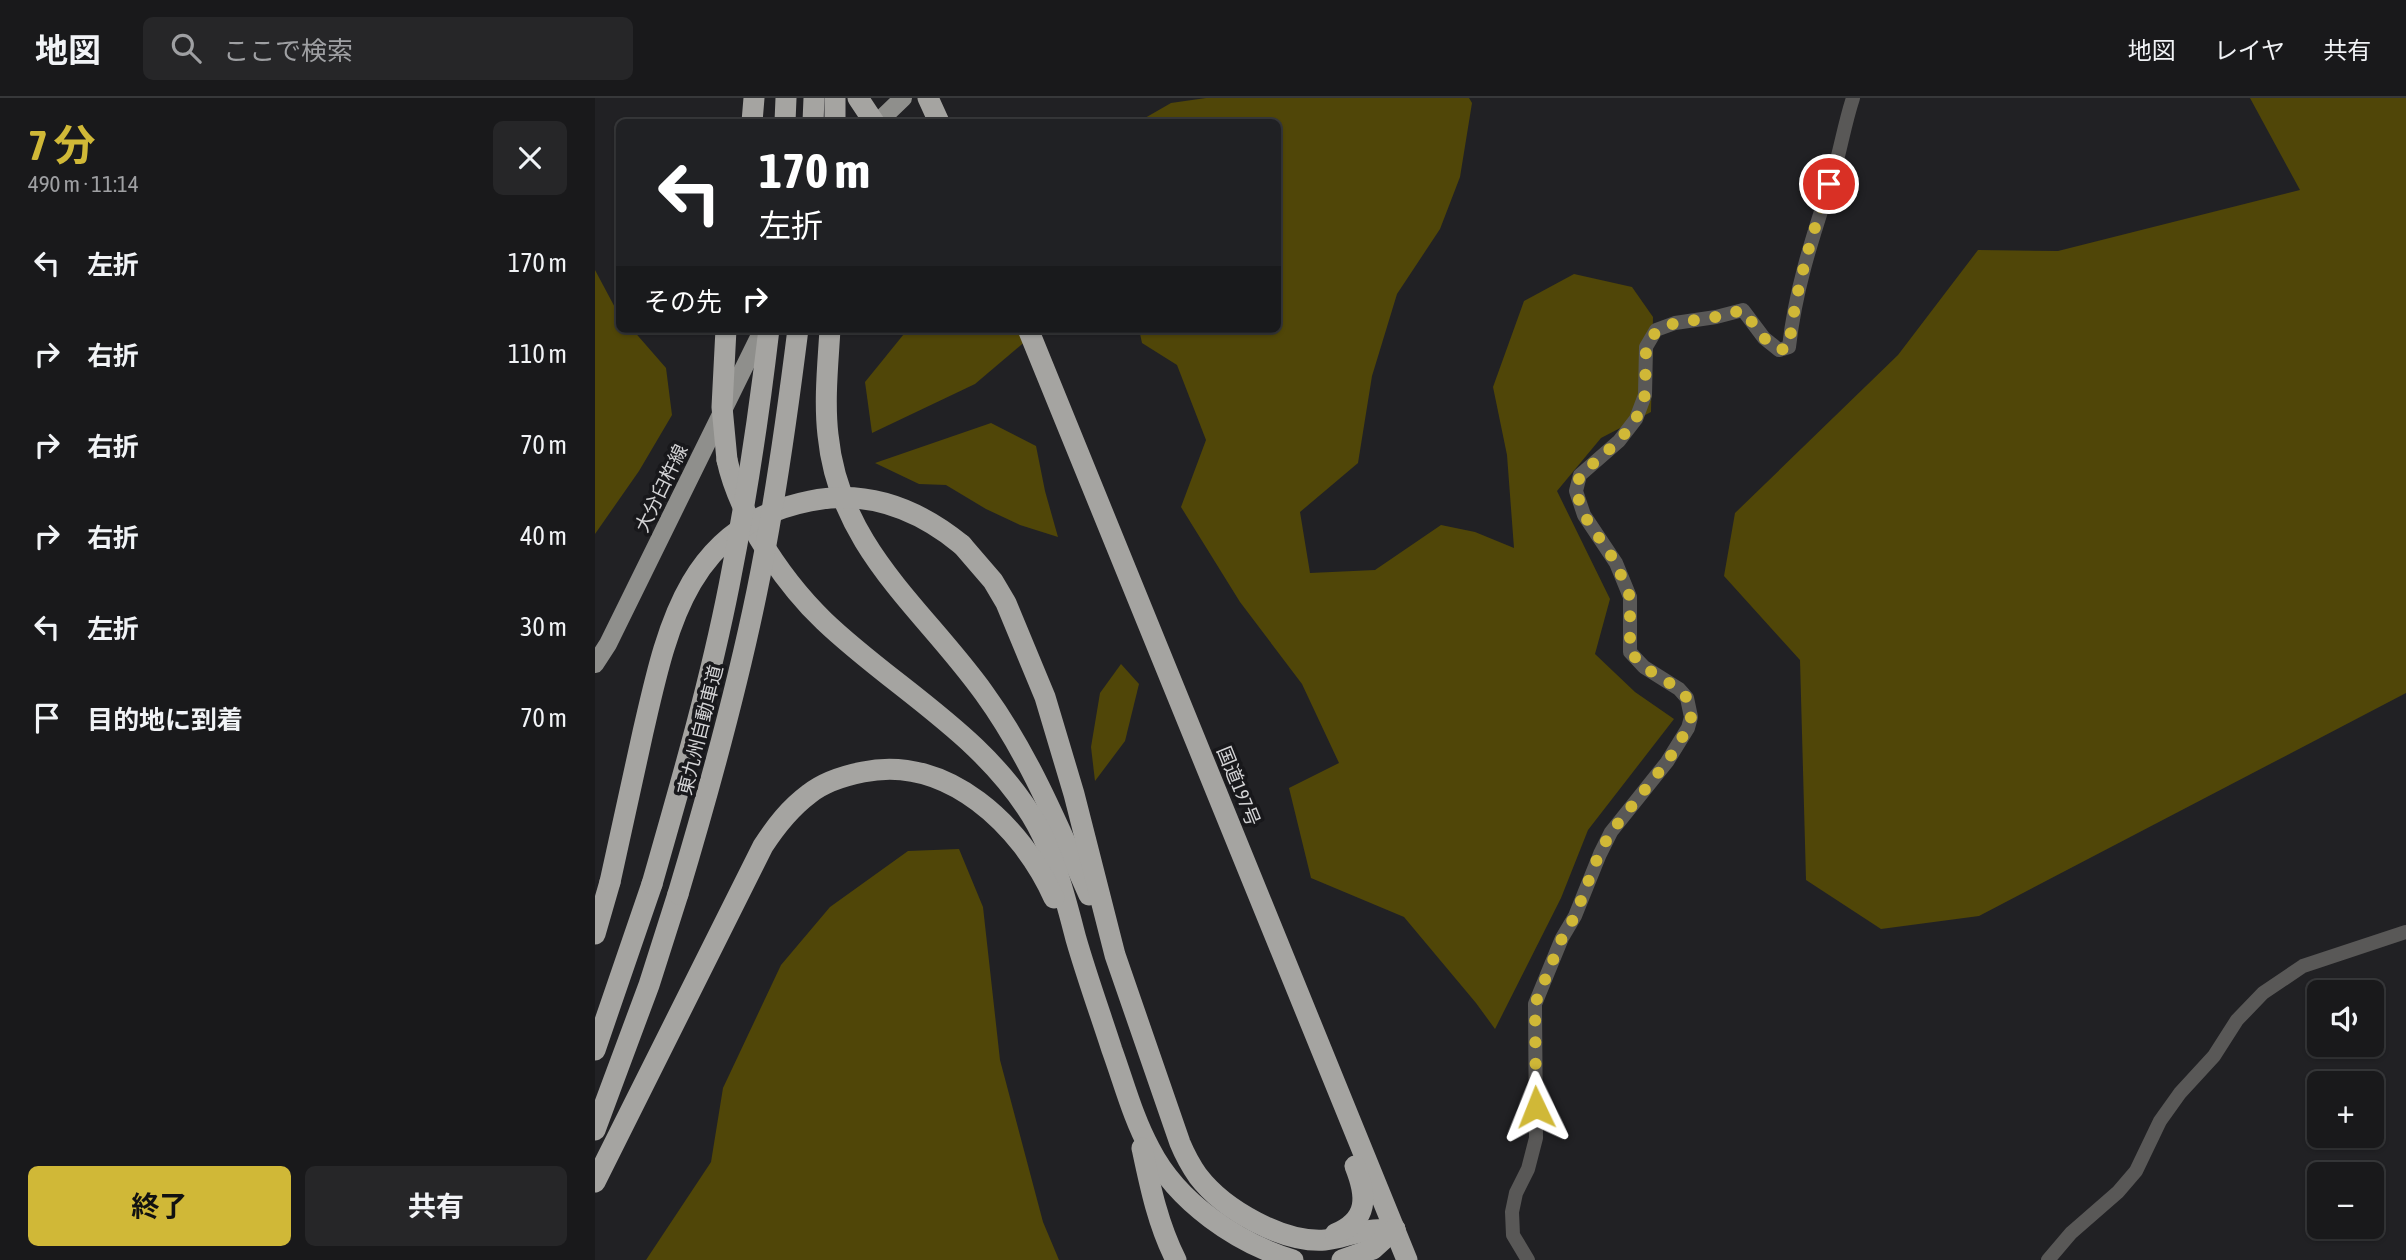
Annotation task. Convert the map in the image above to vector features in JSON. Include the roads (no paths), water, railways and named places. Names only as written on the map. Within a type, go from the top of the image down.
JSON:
[{"type":"highway","points":[[752,119],[754,98]]},
{"type":"highway","points":[[785,119],[786,98]]},
{"type":"highway","points":[[813,119],[814,98]]},
{"type":"highway","points":[[835,98],[835,119]]},
{"type":"highway","points":[[858,98],[874,119]]},
{"type":"highway","points":[[928,98],[938,119]]},
{"type":"highway","points":[[726,333],[722,407],[727,460],[737,495],[772,558],[804,601],[848,642],[970,741],[1023,802],[1037,826],[1061,884],[1083,964],[1135,1118],[1153,1198],[1175,1260]]},
{"type":"highway","name":"東九州自動車道","points":[[595,1049],[652,884],[705,692],[746,500],[768,333]]},
{"type":"highway","name":"東九州自動車道","points":[[595,1130],[649,985],[711,784],[757,590],[775,497],[797,333]]},
{"type":"highway","points":[[829,333],[826,406],[832,460],[847,509],[869,552],[963,666],[1005,723],[1039,785],[1115,955]]},
{"type":"highway","name":"国道197号","points":[[1030,333],[1407,1260]]},
{"type":"highway","points":[[595,934],[610,882],[664,643],[685,592],[698,572],[727,540],[744,527],[796,503],[836,497],[881,501],[902,507],[942,528],[962,545],[993,581],[1006,603],[1045,697],[1074,794],[1115,955],[1179,1143],[1189,1164],[1212,1191],[1234,1209],[1263,1226],[1305,1239],[1325,1240],[1367,1231],[1395,1229]]},
{"type":"highway","points":[[595,1182],[763,846],[794,806],[830,781],[871,770],[896,769],[921,773],[945,782],[987,807],[1006,825],[1037,866],[1051,890],[1083,964]]},
{"type":"highway","points":[[1277,940],[1308,1051],[1364,1194],[1363,1207],[1349,1226],[1338,1233],[1305,1239]]},
{"type":"highway","points":[[1135,1118],[1164,1172],[1198,1207],[1246,1240],[1293,1260]]},
{"type":"highway","points":[[1342,1260],[1373,1249],[1395,1229]]},
{"type":"main road","points":[[879,119],[903,98]]},
{"type":"main road","name":"大分臼杵線","points":[[595,664],[608,644],[761,333]]},
{"type":"street","points":[[1528,1260],[1513,1235],[1512,1212],[1516,1193],[1528,1170],[1536,1138],[1535,1004],[1562,938],[1575,916],[1599,854],[1611,832],[1667,762],[1688,728],[1691,717],[1687,698],[1679,689],[1644,667],[1630,652],[1630,597],[1616,563],[1584,515],[1576,491],[1580,475],[1619,441],[1636,419],[1645,395],[1646,347],[1657,330],[1675,323],[1743,310],[1764,338],[1779,350],[1789,348],[1796,295],[1806,255],[1835,167],[1853,98]]},
{"type":"street","points":[[2048,1260],[2071,1233],[2119,1192],[2136,1171],[2160,1121],[2180,1093],[2214,1056],[2237,1020],[2263,993],[2303,965],[2406,932]]}]
